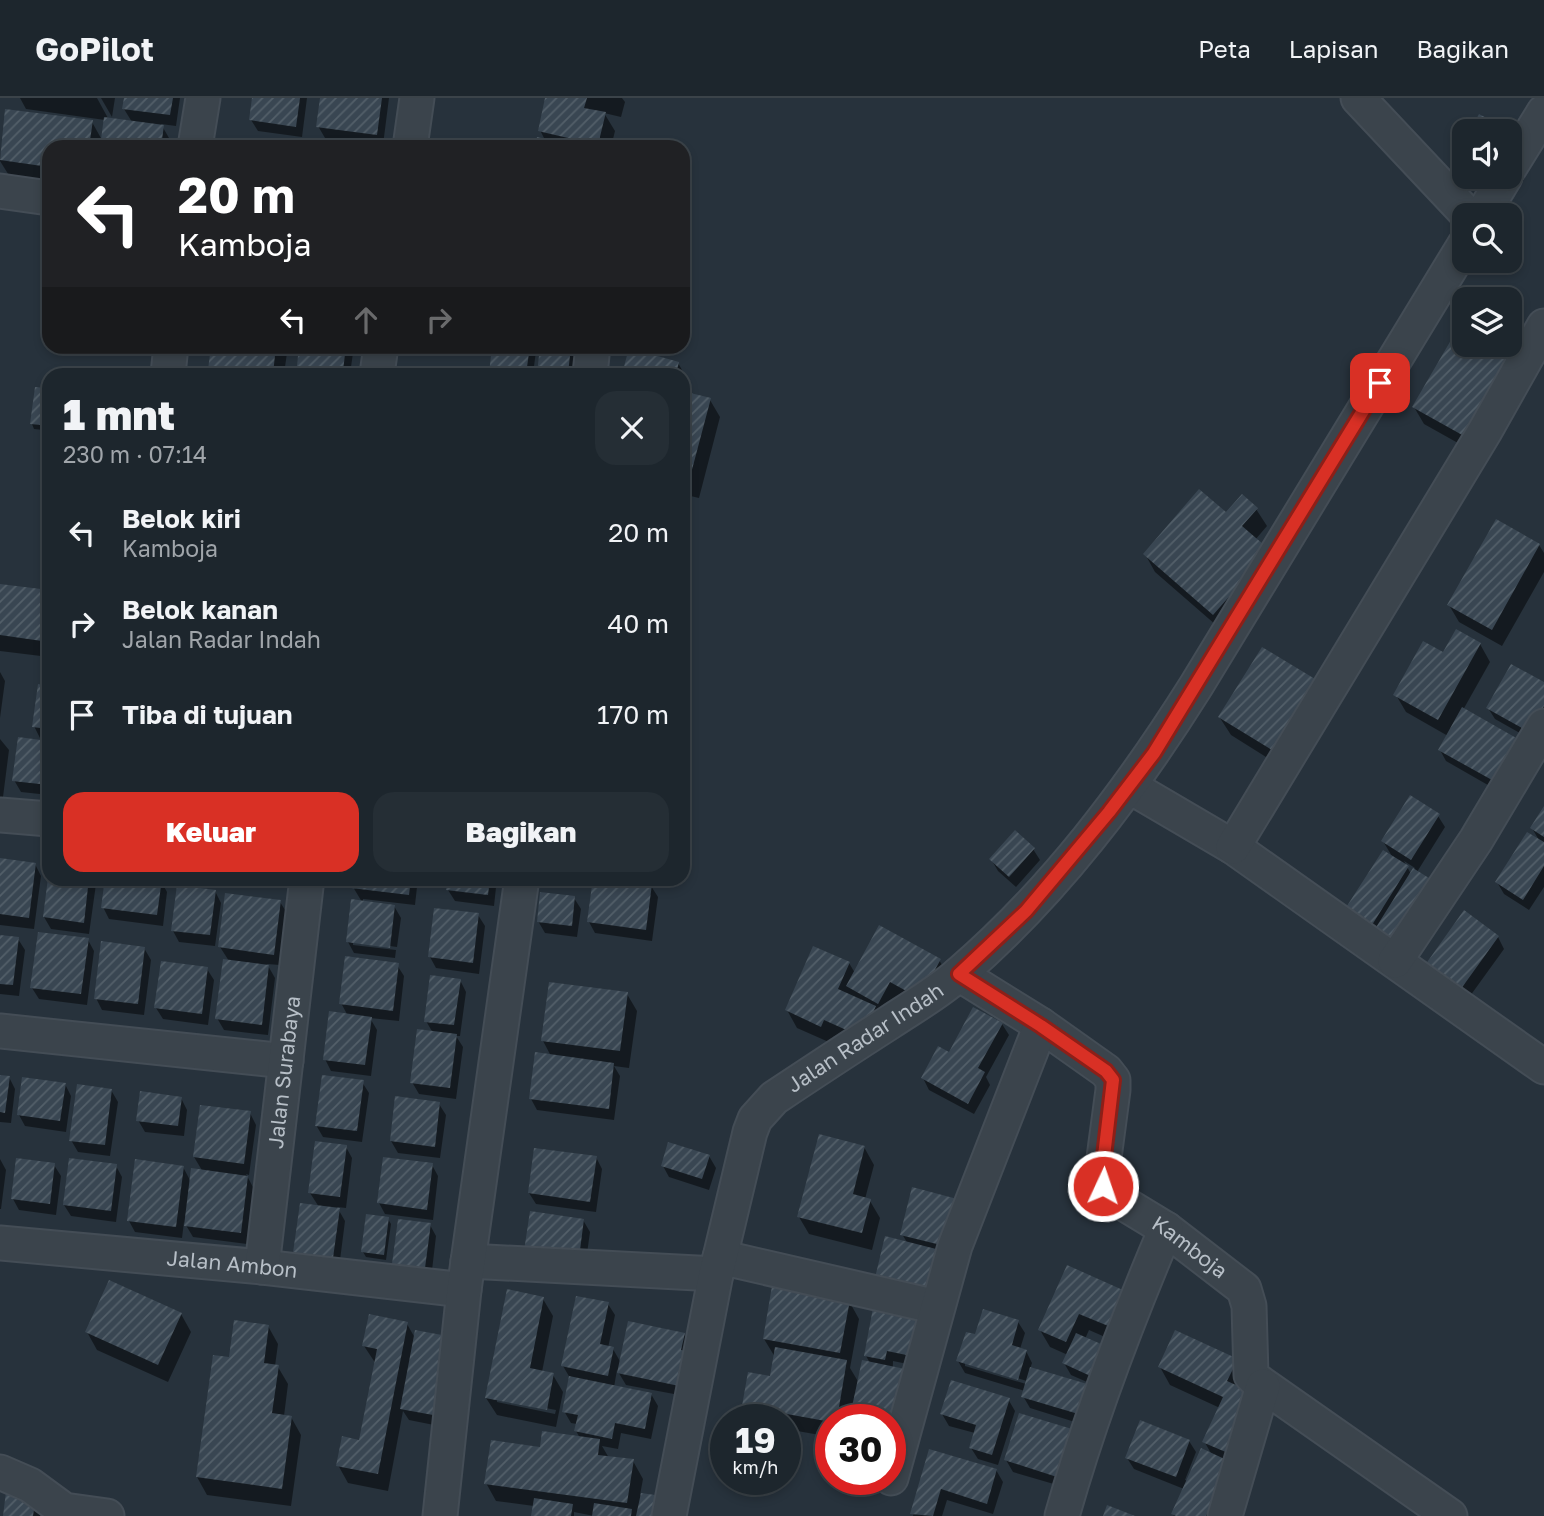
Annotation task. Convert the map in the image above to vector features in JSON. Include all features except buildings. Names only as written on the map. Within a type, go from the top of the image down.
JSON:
[{"type":"street","points":[[196,140],[203,98]]},
{"type":"street","points":[[411,140],[417,98]]},
{"type":"street","points":[[1358,98],[1457,203]]},
{"type":"street","points":[[1525,158],[1544,112]]},
{"type":"street","points":[[0,191],[42,197]]},
{"type":"street","name":"Jalan Radar Indah","points":[[668,1516],[718,1265],[750,1132],[763,1108],[959,974],[1026,911],[1129,786],[1154,753],[1196,686],[1452,265]]},
{"type":"street","points":[[1233,847],[1485,431],[1544,326]]},
{"type":"street","points":[[1395,961],[1476,840],[1544,726]]},
{"type":"street","points":[[1129,786],[1233,847],[1544,1067]]},
{"type":"street","points":[[0,815],[42,818]]},
{"type":"street","name":"Jalan Surabaya","points":[[262,1267],[306,886]]},
{"type":"street","points":[[440,1516],[466,1276],[521,886]]},
{"type":"street","name":"Kamboja","points":[[959,974],[1041,1026],[1106,1071],[1113,1080],[1102,1173],[1103,1186],[1110,1195],[1166,1229],[1244,1289],[1249,1306],[1251,1375],[1263,1386]]},
{"type":"street","points":[[906,1423],[937,1307],[972,1200],[1041,1026]]},
{"type":"street","points":[[0,1031],[286,1061]]},
{"type":"street","points":[[1062,1516],[1092,1416],[1123,1331],[1166,1229]]},
{"type":"street","name":"Jalan Ambon","points":[[0,1243],[262,1267],[466,1276],[718,1265],[937,1307]]},
{"type":"street","points":[[1225,1516],[1263,1386],[1450,1516]]},
{"type":"street","points":[[0,1472],[30,1485],[64,1510],[107,1516]]},
{"type":"route","points":[[1103,1186],[1102,1173],[1113,1080],[1106,1071],[1041,1026],[959,974],[1026,911],[1109,812],[1154,753],[1380,383]]}]
